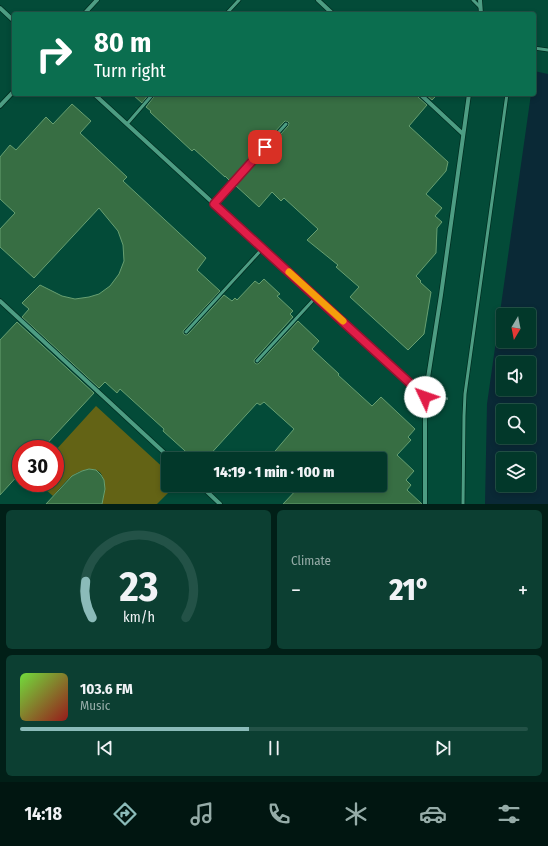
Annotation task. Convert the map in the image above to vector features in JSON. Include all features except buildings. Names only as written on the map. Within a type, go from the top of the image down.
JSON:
[{"type":"street","points":[[86,12],[97,0]]},
{"type":"street","points":[[318,0],[331,12]]},
{"type":"street","points":[[480,0],[481,12]]},
{"type":"street","points":[[0,8],[12,19]]},
{"type":"street","points":[[0,106],[12,93]]},
{"type":"street","points":[[96,96],[425,397]]},
{"type":"street","points":[[422,96],[463,134]]},
{"type":"street","points":[[425,504],[425,397],[469,96]]},
{"type":"street","points":[[0,301],[163,452]]},
{"type":"street","points":[[207,492],[220,504]]},
{"type":"lane","points":[[228,12],[239,0]]},
{"type":"lane","points":[[473,0],[481,7]]},
{"type":"lane","points":[[536,48],[548,50]]},
{"type":"lane","points":[[127,124],[151,96]]},
{"type":"lane","points":[[463,504],[465,401],[507,96]]},
{"type":"lane","points":[[214,204],[286,124]]},
{"type":"lane","points":[[186,332],[262,248]]},
{"type":"lane","points":[[257,361],[316,297]]},
{"type":"path","points":[[425,397],[465,401]]},
{"type":"shaded area","points":[[96,406],[161,466],[161,492],[169,492],[157,504],[99,504],[103,479],[99,471],[90,469],[80,471],[64,483],[64,441]]},
{"type":"shaded area","points":[[48,492],[56,492],[53,496]]},
{"type":"water","points":[[536,71],[548,74],[548,504],[485,504],[487,404],[496,341],[496,348],[536,348],[536,308],[501,308],[531,96],[536,96]]},
{"type":"slow traffic","points":[[289,272],[343,321]]},
{"type":"route","points":[[265,147],[214,204],[425,397]]}]
